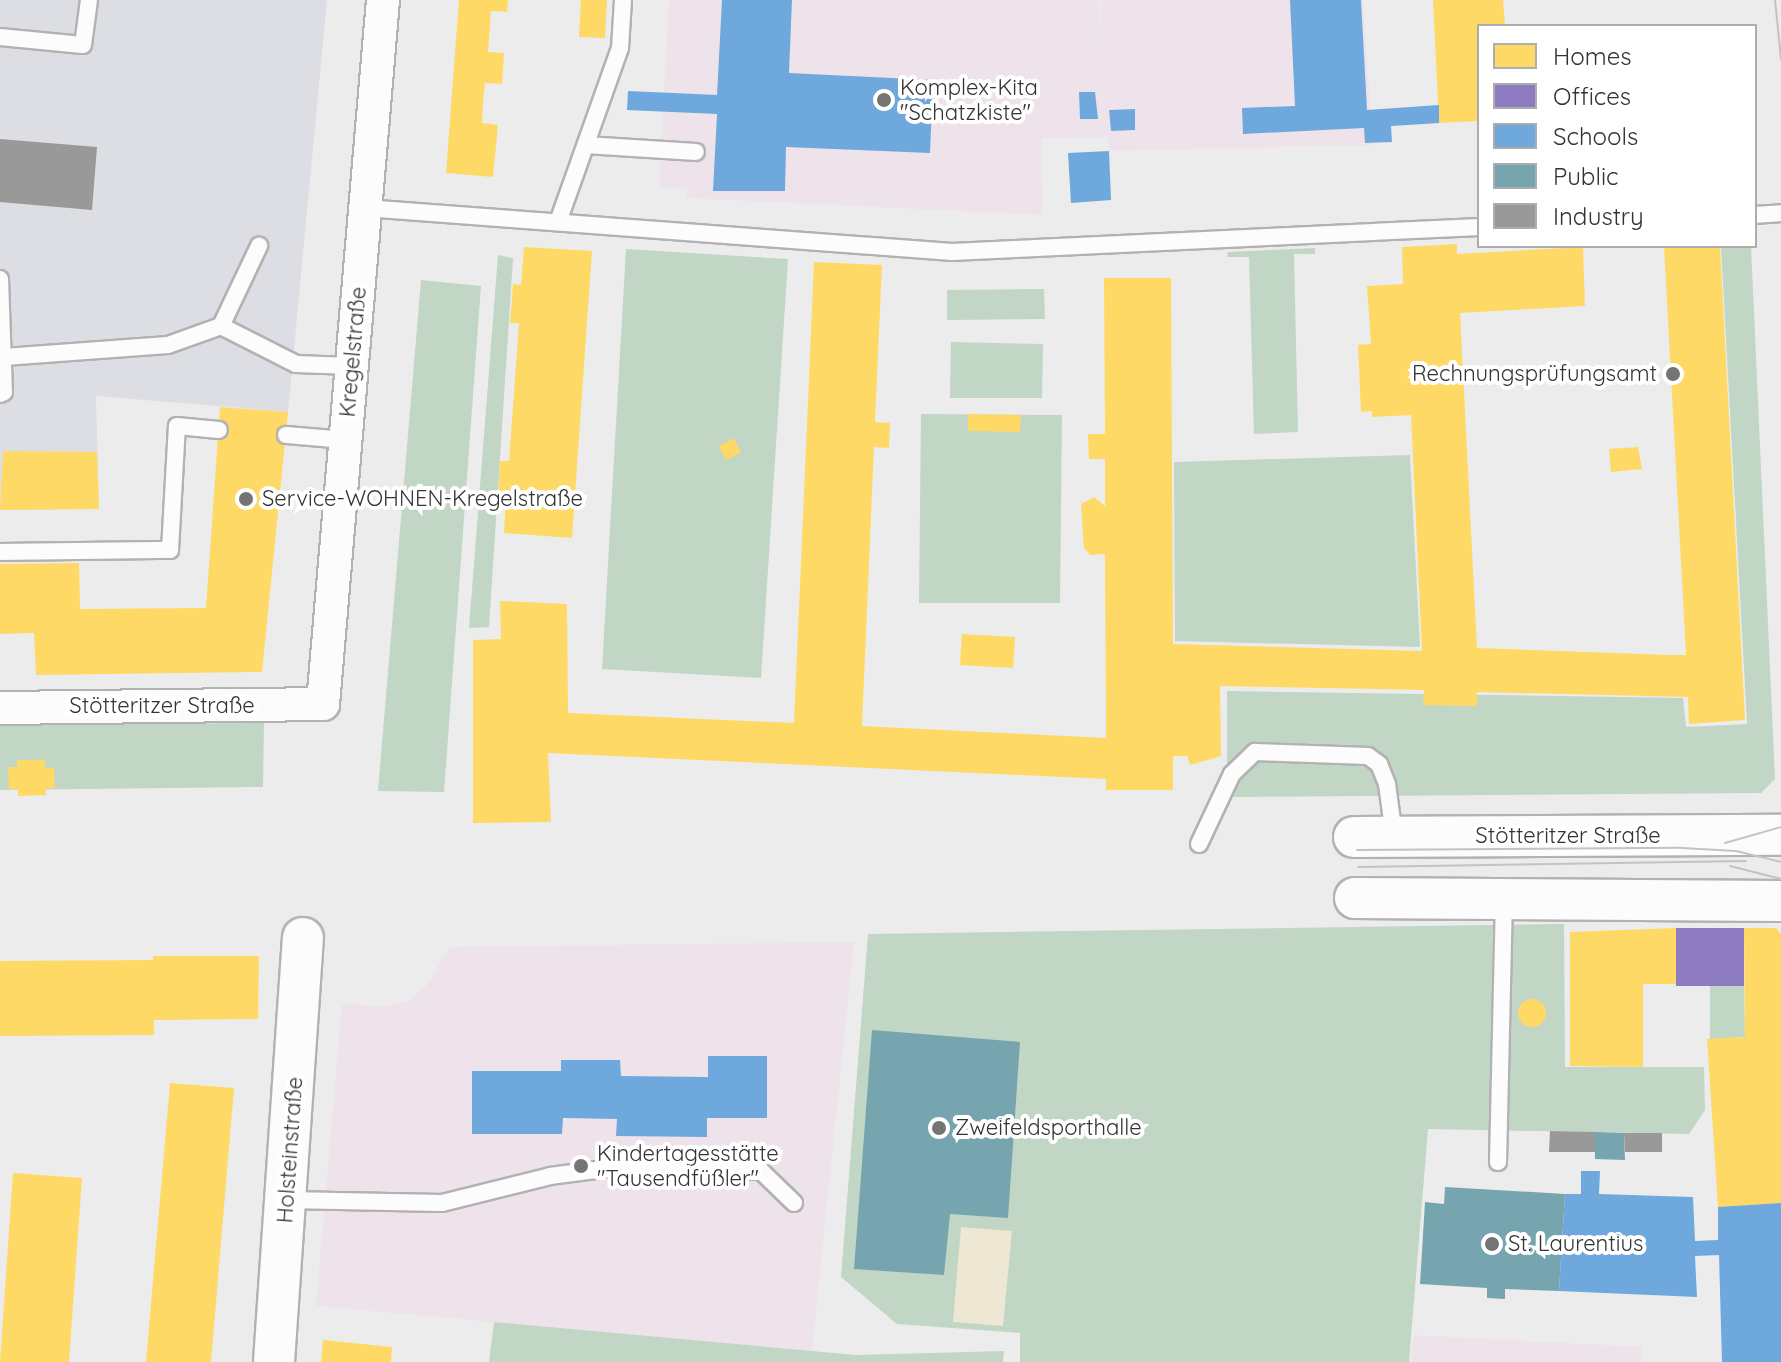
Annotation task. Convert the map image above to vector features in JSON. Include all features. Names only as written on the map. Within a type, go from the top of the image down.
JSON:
[{"type":"street","name":"Kregelstraße","points":[[323,704],[383,0]]},
{"type":"street","name":"Stötteritzer Straße","points":[[0,708],[323,704]]},
{"type":"street","name":"Stötteritzer Straße","points":[[1354,837],[1781,835]]},
{"type":"street","points":[[1355,898],[1781,901]]},
{"type":"street","name":"Holsteinstraße","points":[[274,1362],[303,938]]},
{"type":"lane","points":[[0,37],[83,45],[89,0]]},
{"type":"lane","points":[[558,222],[620,48],[623,0]]},
{"type":"lane","points":[[586,145],[696,152]]},
{"type":"lane","points":[[365,208],[558,222],[616,230],[952,252],[1477,227]]},
{"type":"lane","points":[[1757,215],[1781,213]]},
{"type":"lane","points":[[4,357],[168,345],[221,326],[259,246]]},
{"type":"lane","points":[[0,279],[4,357],[4,392],[0,394]]},
{"type":"lane","points":[[221,326],[296,364],[352,366]]},
{"type":"lane","points":[[0,552],[170,550],[177,426],[219,430]]},
{"type":"lane","points":[[286,435],[346,440]]},
{"type":"lane","points":[[1199,844],[1232,774],[1255,752],[1368,756],[1379,764],[1387,784],[1394,837]]},
{"type":"lane","points":[[1498,1162],[1504,901]]},
{"type":"lane","points":[[286,1200],[442,1203],[550,1176],[618,1167],[761,1171],[794,1203]]},
{"type":"shaded area","points":[[0,0],[327,0],[288,412],[96,396],[99,509],[0,510]]},
{"type":"shaded area","name":"Komplex-Kita \"Schatzkiste\"","points":[[669,0],[1099,0],[1103,53],[1101,0],[1363,0],[1373,145],[1109,151],[1107,137],[1042,138],[1043,215],[687,198],[687,189],[659,187]]},
{"type":"shaded area","name":"Kindertagesstätte \"Tausendfüßler\"","points":[[854,942],[812,1351],[316,1306],[342,1004],[386,1006],[408,1001],[426,986],[450,947]]},
{"type":"shaded area","points":[[1414,1335],[1642,1347],[1641,1362],[1411,1362]]},
{"type":"green space","points":[[1315,248],[1315,254],[1294,254],[1298,432],[1254,434],[1249,257],[1227,257],[1228,252]]},
{"type":"green space","points":[[1721,248],[1751,248],[1775,779],[1761,793],[1227,797],[1227,691],[1683,698],[1686,727],[1747,724]]},
{"type":"green space","points":[[626,249],[788,259],[761,678],[602,669]]},
{"type":"green space","points":[[498,255],[513,258],[489,627],[469,628]]},
{"type":"green space","points":[[421,280],[481,286],[444,792],[378,791]]},
{"type":"green space","points":[[1044,289],[1045,319],[947,320],[947,290]]},
{"type":"green space","points":[[951,342],[1043,344],[1042,398],[950,398]]},
{"type":"green space","points":[[921,414],[1062,415],[1060,603],[919,603]]},
{"type":"green space","points":[[1410,455],[1420,647],[1175,641],[1174,462]]},
{"type":"green space","points":[[264,723],[263,787],[0,790],[0,725]]},
{"type":"green space","points":[[1564,924],[1565,1067],[1704,1067],[1705,1110],[1689,1134],[1428,1129],[1409,1362],[1020,1362],[1020,1333],[897,1324],[841,1277],[868,934]]},
{"type":"green space","points":[[1710,986],[1744,986],[1745,1037],[1710,1039]]},
{"type":"green space","points":[[494,1322],[856,1355],[1004,1351],[1003,1362],[489,1362]]},
{"type":"sand","points":[[961,1227],[1012,1231],[1003,1326],[953,1322]]},
{"type":"building: Homes","points":[[459,0],[508,0],[507,12],[491,11],[488,52],[504,53],[502,84],[485,83],[483,102],[482,123],[498,125],[493,177],[446,173]]},
{"type":"building: Homes","points":[[581,0],[607,0],[605,38],[579,37]]},
{"type":"building: Homes","points":[[1433,0],[1503,0],[1505,24],[1477,24],[1477,121],[1439,123]]},
{"type":"building: Homes","points":[[1457,244],[1457,254],[1583,248],[1585,306],[1460,313],[1477,648],[1670,655],[1686,655],[1664,248],[1720,248],[1745,720],[1689,724],[1688,697],[1477,692],[1477,706],[1423,705],[1424,690],[1220,686],[1221,756],[1190,765],[1187,756],[1173,756],[1173,790],[1106,790],[1106,779],[548,753],[551,822],[473,823],[473,640],[501,639],[500,601],[567,604],[568,713],[794,723],[814,262],[882,265],[875,422],[890,423],[889,448],[874,447],[862,726],[1106,738],[1105,554],[1090,555],[1084,548],[1081,504],[1094,497],[1105,506],[1105,459],[1089,459],[1088,434],[1105,434],[1104,278],[1171,278],[1173,644],[1422,651],[1411,415],[1372,417],[1372,411],[1361,412],[1358,345],[1371,344],[1367,286],[1403,284],[1402,247]]},
{"type":"building: Homes","points":[[524,247],[592,251],[572,538],[504,533],[506,498],[498,498],[500,461],[509,461],[519,323],[510,323],[513,284],[521,285]]},
{"type":"building: Homes","name":"Service-WOHNEN-Kregelstraße","points":[[220,407],[288,412],[262,672],[36,675],[34,633],[0,634],[0,564],[79,563],[80,609],[206,608]]},
{"type":"building: Homes","points":[[968,414],[1021,415],[1020,432],[968,431]]},
{"type":"building: Homes","points":[[734,438],[741,453],[726,460],[719,446]]},
{"type":"building: Homes","points":[[1638,447],[1642,469],[1611,472],[1609,449]]},
{"type":"building: Homes","points":[[3,451],[97,452],[99,509],[0,510]]},
{"type":"building: Homes","points":[[962,634],[1015,637],[1013,668],[960,665]]},
{"type":"building: Homes","points":[[17,760],[45,760],[45,768],[54,768],[55,788],[46,788],[46,795],[18,796],[18,789],[9,789],[8,767],[17,767]]},
{"type":"building: Homes","points":[[1676,928],[1676,984],[1643,984],[1643,1067],[1570,1066],[1570,932]]},
{"type":"building: Homes","points":[[1744,928],[1776,928],[1781,934],[1781,1203],[1718,1207],[1707,1039],[1745,1037]]},
{"type":"building: Homes","points":[[153,956],[259,956],[258,1019],[154,1020],[154,1035],[0,1036],[0,961],[153,960]]},
{"type":"building: Homes","points":[[1532,999],[1542,1003],[1546,1013],[1542,1023],[1532,1027],[1522,1023],[1518,1013],[1522,1003]]},
{"type":"building: Homes","points":[[170,1083],[234,1088],[211,1362],[146,1362]]},
{"type":"building: Homes","points":[[13,1173],[82,1178],[69,1362],[0,1362]]},
{"type":"building: Homes","points":[[323,1340],[392,1347],[391,1362],[321,1362]]},
{"type":"building: Offices","points":[[1676,928],[1744,928],[1744,986],[1676,986]]},
{"type":"building: Schools","points":[[722,0],[792,0],[789,73],[933,80],[930,153],[786,147],[785,191],[713,191],[717,114],[627,110],[628,91],[717,95]]},
{"type":"building: Schools","points":[[1290,0],[1361,0],[1367,110],[1439,105],[1439,123],[1391,126],[1392,142],[1365,143],[1364,128],[1243,134],[1242,108],[1295,106]]},
{"type":"building: Schools","points":[[1079,92],[1095,92],[1098,119],[1080,119]]},
{"type":"building: Schools","points":[[1135,109],[1135,130],[1111,131],[1109,110]]},
{"type":"building: Schools","points":[[1109,151],[1111,200],[1071,203],[1068,153]]},
{"type":"building: Schools","points":[[708,1056],[767,1056],[767,1118],[707,1118],[707,1137],[616,1136],[617,1119],[563,1118],[562,1134],[472,1134],[472,1071],[561,1071],[561,1060],[620,1060],[621,1076],[708,1077]]},
{"type":"building: Schools","points":[[1581,1171],[1600,1171],[1599,1194],[1693,1197],[1695,1241],[1718,1240],[1718,1207],[1781,1203],[1781,1362],[1722,1362],[1719,1255],[1695,1256],[1697,1297],[1559,1291],[1565,1194],[1581,1194]]},
{"type":"building: Public","name":"Zweifeldsporthalle","points":[[872,1030],[1020,1042],[1008,1218],[950,1214],[944,1275],[854,1269]]},
{"type":"building: Public","points":[[1595,1132],[1624,1133],[1625,1160],[1595,1159]]},
{"type":"building: Public","name":"St. Laurentius","points":[[1445,1187],[1565,1194],[1559,1291],[1505,1289],[1505,1299],[1487,1298],[1487,1288],[1420,1284],[1425,1202],[1444,1204]]},
{"type":"building: Industry","points":[[0,139],[97,147],[92,210],[0,202]]},
{"type":"building: Industry","points":[[1550,1131],[1595,1132],[1595,1152],[1549,1152]]},
{"type":"building: Industry","points":[[1624,1133],[1662,1133],[1662,1152],[1625,1152]]},
{"type":"tram line","points":[[1775,0],[1781,59]]},
{"type":"tram line","points":[[1725,843],[1781,827]]},
{"type":"tram line","points":[[1357,850],[1682,848],[1736,851],[1781,862]]},
{"type":"tram line","points":[[1358,867],[1746,861]]},
{"type":"tram line","points":[[1730,866],[1781,879]]},
{"type":"place","name":"Komplex-Kita \"Schatzkiste\"","points":[[884,100]]},
{"type":"place","name":"Rechnungsprüfungsamt","points":[[1673,374]]},
{"type":"place","name":"Service-WOHNEN-Kregelstraße","points":[[246,499]]},
{"type":"place","name":"Zweifeldsporthalle","points":[[939,1128]]},
{"type":"place","name":"Kindertagesstätte \"Tausendfüßler\"","points":[[581,1166]]},
{"type":"place","name":"St. Laurentius","points":[[1492,1244]]}]
